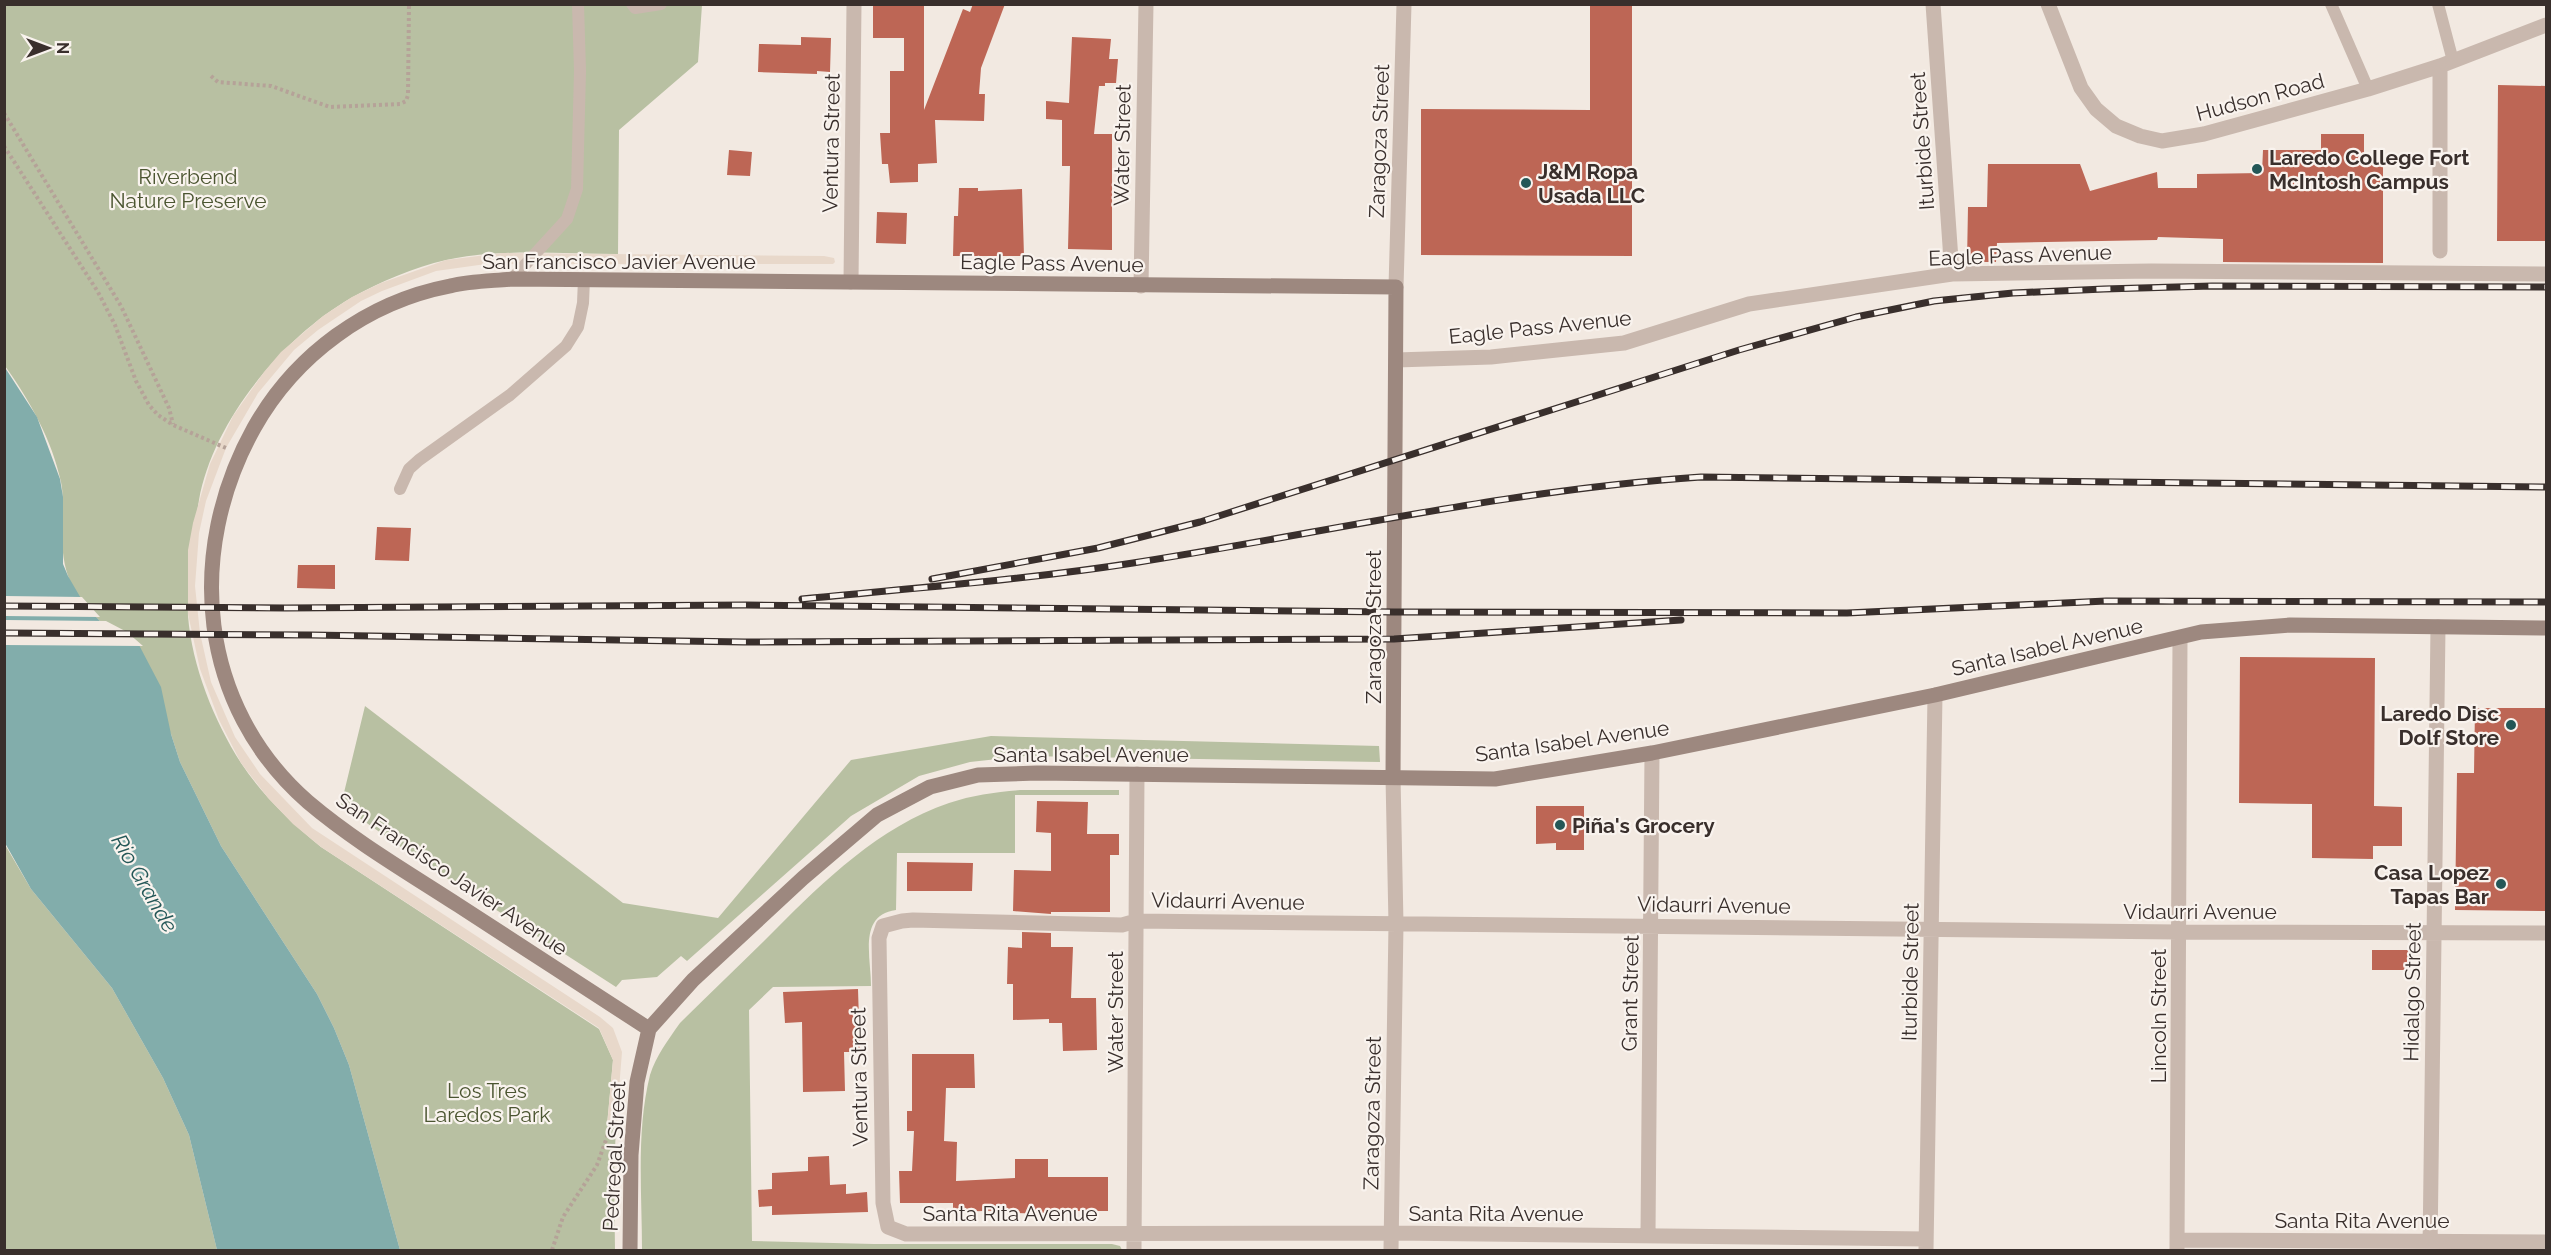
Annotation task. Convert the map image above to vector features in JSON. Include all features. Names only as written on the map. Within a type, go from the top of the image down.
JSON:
[{"type":"street","name":"Ventura Street","points":[[851,282],[854,4]]},
{"type":"street","name":"Water Street","points":[[1141,286],[1146,4]]},
{"type":"street","name":"Zaragoza Street","points":[[1391,1251],[1396,924],[1393,777],[1396,287],[1404,4]]},
{"type":"street","name":"Iturbide Street","points":[[1933,4],[1952,274]]},
{"type":"street","name":"Hudson Road","points":[[2048,4],[2081,88],[2096,109],[2116,126],[2140,136],[2162,141],[2181,139],[2368,89],[2447,64],[2547,25]]},
{"type":"street","points":[[2440,251],[2447,64]]},
{"type":"street","name":"Eagle Pass Avenue","points":[[1396,360],[1491,357],[1624,343],[1749,304],[1952,274],[2151,272],[2547,274]]},
{"type":"street","name":"San Francisco Javier Avenue","points":[[649,1029],[358,841],[307,801],[275,767],[246,726],[227,684],[215,637],[211,580],[212,555],[216,528],[229,479],[259,418],[292,373],[339,331],[388,305],[448,286],[512,279],[851,282]]},
{"type":"street","name":"Eagle Pass Avenue","points":[[851,282],[1396,287]]},
{"type":"street","name":"Santa Isabel Avenue","points":[[649,1029],[693,980],[802,878],[877,815],[930,787],[978,775],[1037,773],[1495,778],[1652,753],[1935,695],[2201,632],[2255,626],[2547,628]]},
{"type":"street","name":"Hidalgo Street","points":[[2431,1246],[2438,627]]},
{"type":"street","name":"Lincoln Street","points":[[2177,1245],[2180,638]]},
{"type":"street","name":"Iturbide Street","points":[[1926,1245],[1935,695]]},
{"type":"street","name":"Grant Street","points":[[1648,1234],[1652,753]]},
{"type":"street","name":"Water Street","points":[[1134,1251],[1137,774]]},
{"type":"street","name":"Vidaurri Avenue","points":[[883,926],[913,920],[1122,925],[1136,921],[2179,932],[2547,933]]},
{"type":"street","name":"Ventura Street","points":[[883,926],[879,938],[878,961],[883,1203],[888,1227]]},
{"type":"street","name":"Pedregal Street","points":[[630,1251],[631,1155],[636,1082],[649,1029]]},
{"type":"street","name":"Santa Rita Avenue","points":[[888,1227],[906,1234],[1648,1234],[1926,1245]]},
{"type":"street","name":"Santa Rita Avenue","points":[[2177,1245],[2431,1246],[2547,1242]]},
{"type":"lane","points":[[512,279],[567,219],[577,189],[580,72],[578,4]]},
{"type":"lane","points":[[632,4],[635,8],[661,4]]},
{"type":"lane","points":[[2331,4],[2368,89]]},
{"type":"lane","points":[[2438,4],[2447,64]]},
{"type":"lane","points":[[400,489],[409,469],[419,460],[510,395],[566,346],[578,327],[583,303],[584,279]]},
{"type":"path","points":[[211,76],[218,82],[271,86],[330,107],[400,104],[406,101],[409,86],[409,4]]},
{"type":"path","points":[[4,113],[121,306],[169,408],[173,425]]},
{"type":"path","points":[[4,146],[98,292],[115,325],[136,381],[149,405],[158,415],[173,425],[223,446]]},
{"type":"path","points":[[552,1251],[563,1217],[597,1165],[611,1126]]},
{"type":"green space","name":"Riverbend Nature Preserve","points":[[4,5],[702,5],[698,62],[619,130],[618,254],[510,253],[446,260],[385,281],[351,298],[301,335],[255,384],[235,412],[219,441],[207,470],[199,500],[188,600],[190,635],[194,654],[213,711],[241,763],[278,808],[321,847],[599,1029],[613,1060],[607,1125],[616,1127],[615,1250],[400,1250],[349,1065],[334,1028],[317,994],[221,846],[180,762],[171,734],[101,622],[74,589],[65,566],[63,553],[62,492],[57,466],[39,421],[5,366]]},
{"type":"green space","points":[[365,706],[623,903],[718,918],[851,760],[991,736],[1379,746],[1380,762],[1024,756],[970,762],[919,776],[851,816],[687,961],[681,956],[657,977],[622,980],[616,987],[431,868],[341,805]]},
{"type":"green space","points":[[1020,790],[1119,790],[1119,795],[1015,795],[1015,853],[897,853],[896,910],[876,920],[869,939],[871,986],[773,987],[749,1010],[752,1241],[874,1244],[1112,1244],[1120,1246],[1122,1250],[642,1250],[641,1140],[646,1096],[650,1075],[656,1061],[680,1023],[833,874],[876,841],[923,813],[949,803],[984,794]]},
{"type":"green space","points":[[4,843],[31,889],[112,988],[163,1078],[189,1135],[217,1250],[5,1250]]},
{"type":"shaded area","points":[[502,253],[824,256],[834,258],[835,262],[833,264],[486,264],[436,271],[361,301],[318,330],[294,350],[258,393],[226,448],[206,501],[199,533],[195,586],[200,633],[211,682],[235,737],[260,774],[312,828],[600,1017],[613,1028],[622,1052],[616,1127],[607,1126],[613,1060],[599,1028],[321,847],[293,824],[268,798],[241,763],[219,720],[200,669],[188,614],[188,550],[193,523],[210,464],[233,416],[281,352],[323,316],[352,297],[381,283],[446,260]]},
{"type":"water","name":"Rio Grande","points":[[4,366],[37,417],[60,479],[63,497],[63,564],[68,576],[86,607],[101,622],[139,645],[161,687],[171,734],[180,762],[221,846],[317,994],[334,1028],[349,1065],[400,1250],[217,1250],[189,1135],[163,1078],[112,988],[31,889],[5,843]]},
{"type":"pier","points":[[5,596],[82,597],[100,617],[5,616]]},
{"type":"pier","points":[[5,620],[106,621],[127,632],[143,646],[5,645]]},
{"type":"building","points":[[873,4],[924,4],[924,110],[963,9],[970,12],[973,4],[1005,4],[981,68],[979,94],[985,94],[984,121],[935,120],[937,163],[918,164],[918,182],[890,183],[888,164],[882,164],[880,133],[890,133],[890,71],[904,71],[904,38],[873,38]]},
{"type":"building","name":"J&M Ropa Usada LLC","points":[[1590,4],[1632,4],[1632,256],[1421,255],[1421,109],[1590,110]]},
{"type":"building","points":[[801,37],[831,38],[830,72],[817,71],[817,74],[758,72],[759,44],[801,45]]},
{"type":"building","points":[[1072,37],[1111,39],[1109,59],[1118,59],[1116,83],[1105,83],[1105,86],[1099,86],[1094,134],[1112,134],[1112,250],[1068,249],[1070,166],[1062,166],[1062,120],[1046,119],[1046,101],[1069,103]]},
{"type":"building","points":[[2498,85],[2547,86],[2547,241],[2497,241]]},
{"type":"building","points":[[2321,134],[2364,134],[2364,165],[2383,164],[2383,263],[2223,262],[2223,239],[2158,237],[2157,240],[1997,243],[1996,262],[1967,262],[1968,207],[1987,207],[1988,164],[2080,164],[2090,191],[2157,172],[2158,188],[2197,188],[2197,174],[2262,173],[2263,150],[2321,150]]},
{"type":"building","points":[[729,150],[752,152],[750,176],[727,175]]},
{"type":"building","points":[[959,188],[978,188],[978,191],[1022,189],[1024,256],[953,256],[954,216],[958,216]]},
{"type":"building","points":[[877,212],[907,213],[906,244],[876,243]]},
{"type":"building","points":[[377,527],[411,528],[409,561],[375,560]]},
{"type":"building","points":[[298,565],[335,565],[335,589],[297,588]]},
{"type":"building","points":[[2240,657],[2375,658],[2374,806],[2402,807],[2402,846],[2373,846],[2373,859],[2312,858],[2312,804],[2239,803]]},
{"type":"building","points":[[2475,708],[2547,708],[2547,911],[2455,910],[2457,773],[2474,773]]},
{"type":"building","points":[[1037,801],[1088,802],[1087,834],[1119,834],[1119,855],[1110,855],[1110,912],[1051,912],[1051,914],[1013,911],[1014,870],[1051,871],[1051,833],[1036,832]]},
{"type":"building","name":"Piña's Grocery","points":[[1536,806],[1584,806],[1584,850],[1556,850],[1556,843],[1536,844]]},
{"type":"building","points":[[907,862],[973,863],[972,891],[907,891]]},
{"type":"building","points":[[1022,932],[1051,933],[1051,947],[1073,947],[1071,998],[1096,998],[1097,1050],[1063,1051],[1062,1023],[1049,1023],[1049,1019],[1013,1020],[1013,984],[1007,984],[1008,947],[1022,948]]},
{"type":"building","points":[[2372,950],[2410,950],[2410,970],[2372,970]]},
{"type":"building","points":[[858,989],[860,1052],[844,1052],[845,1091],[803,1092],[802,1022],[785,1023],[783,992]]},
{"type":"building","points":[[912,1054],[974,1054],[975,1088],[946,1088],[944,1141],[957,1142],[956,1181],[1015,1178],[1015,1159],[1048,1159],[1048,1177],[1108,1177],[1108,1211],[1048,1211],[1048,1214],[1014,1213],[1014,1210],[953,1212],[953,1203],[900,1203],[899,1171],[912,1171],[914,1131],[907,1131],[907,1111],[912,1111]]},
{"type":"building","points":[[829,1156],[830,1185],[846,1184],[846,1194],[867,1192],[868,1212],[772,1215],[772,1206],[759,1207],[758,1190],[772,1189],[772,1173],[808,1171],[808,1157]]},
{"type":"railway","points":[[932,579],[1098,548],[1200,522],[1739,350],[1856,317],[1934,301],[2013,293],[2212,286],[2546,287]]},
{"type":"railway","points":[[802,599],[1092,569],[1487,502],[1629,483],[1701,477],[2546,487]]},
{"type":"railway","points":[[4,606],[286,608],[746,605],[1394,612],[1847,613],[2106,601],[2546,602]]},
{"type":"railway","points":[[4,633],[744,642],[1394,639],[1681,620]]},
{"type":"place","name":"Laredo College Fort McIntosh Campus","points":[[2257,169]]},
{"type":"place","name":"J&M Ropa Usada LLC","points":[[1526,183]]},
{"type":"place","name":"Laredo Disc Dolf Store","points":[[2511,725]]},
{"type":"place","name":"Piña's Grocery","points":[[1560,825]]},
{"type":"place","name":"Casa Lopez Tapas Bar","points":[[2501,884]]},
{"type":"park label","name":"Los Tres Laredos Park","points":[[487,1102]]}]
